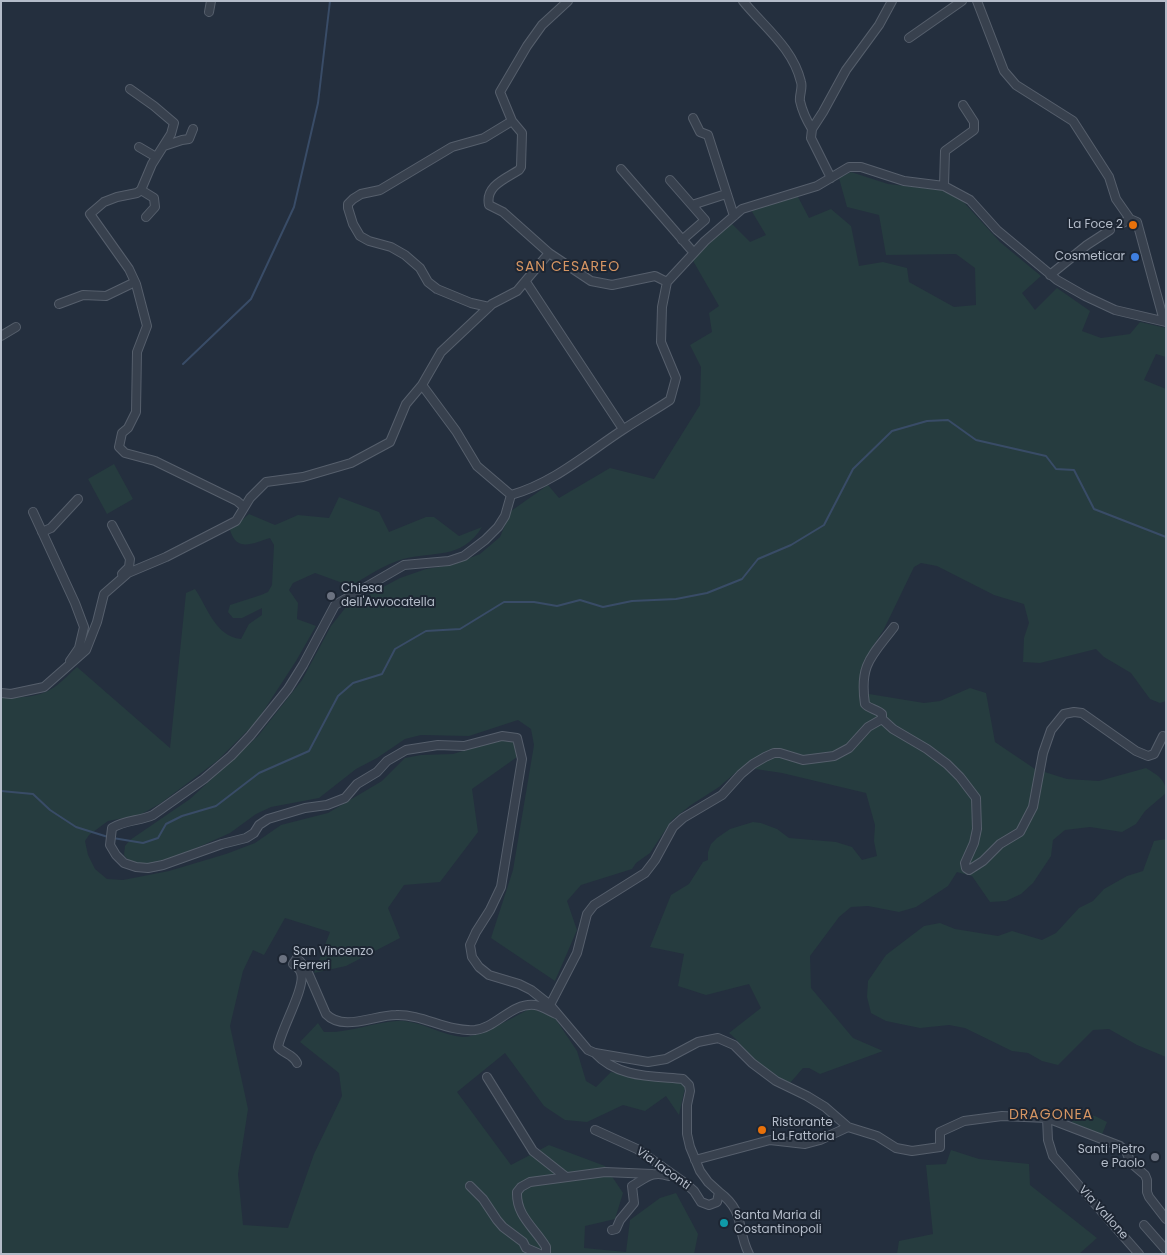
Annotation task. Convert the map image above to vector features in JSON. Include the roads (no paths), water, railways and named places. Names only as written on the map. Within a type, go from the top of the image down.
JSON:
[{"type":"street","points":[[210,12],[211,1]]},
{"type":"street","points":[[568,1],[542,25],[527,46],[500,92],[512,121],[522,133],[521,167],[493,187],[487,197],[489,205],[503,212],[549,253],[591,281],[612,285],[655,276],[667,282]]},
{"type":"street","points":[[744,1],[756,17],[784,46],[802,83],[800,100],[812,129]]},
{"type":"street","points":[[830,178],[811,138],[812,129],[846,70],[879,25],[892,1]]},
{"type":"street","points":[[908,38],[962,1]]},
{"type":"street","points":[[511,495],[531,488],[578,462],[623,429],[670,400],[676,378],[661,342],[662,307],[667,282],[705,241],[742,209],[817,186],[849,167],[861,167],[904,181],[944,186],[970,200],[997,230],[1050,275],[1085,296],[1115,310],[1165,322],[1137,222],[1130,219],[1116,199],[1109,177],[1073,121],[1016,85],[1004,72],[977,1]]},
{"type":"street","points":[[130,90],[154,106],[174,123],[171,134],[156,157],[141,190],[137,193],[104,202],[90,214],[129,269],[135,282],[148,326],[137,352],[136,412],[128,428],[122,433],[119,447],[125,453],[155,461],[237,501],[244,507]]},
{"type":"street","points":[[944,186],[945,151],[974,130],[974,122],[963,104]]},
{"type":"street","points":[[692,118],[700,132],[708,135],[734,216]]},
{"type":"street","points":[[489,307],[471,303],[437,289],[428,282],[420,268],[405,255],[392,247],[369,241],[360,236],[353,224],[348,204],[361,194],[380,190],[452,147],[484,138],[512,121]]},
{"type":"street","points":[[164,146],[189,139],[193,129]]},
{"type":"street","points":[[139,147],[156,157]]},
{"type":"street","points":[[621,169],[694,253]]},
{"type":"street","points":[[670,180],[704,220],[682,240]]},
{"type":"street","points":[[141,190],[154,198],[155,206],[146,217]]},
{"type":"street","points":[[692,205],[726,194]]},
{"type":"street","points":[[1121,224],[1130,219]]},
{"type":"street","points":[[1050,275],[1087,245],[1110,230]]},
{"type":"street","points":[[1,693],[11,694],[44,687],[86,650],[97,622],[104,594],[128,573],[236,521],[250,498],[266,482],[303,477],[350,463],[390,442],[406,404],[422,385],[440,352],[492,304],[518,291],[549,253]]},
{"type":"street","points":[[59,304],[83,295],[106,296],[135,282]]},
{"type":"street","points":[[526,282],[623,429]]},
{"type":"street","points":[[1,336],[16,327]]},
{"type":"street","points":[[422,385],[456,431],[477,466],[511,495]]},
{"type":"street","points":[[511,495],[505,516],[498,527],[486,540],[464,556],[449,561],[404,565],[335,605],[288,689],[270,713],[237,750],[204,779],[153,815],[116,825],[111,831],[110,845],[116,855],[124,863],[136,868],[163,865],[222,844],[246,838],[268,819],[305,808],[327,805],[345,798],[357,784],[377,772],[387,761],[406,750],[438,745],[464,746],[502,736],[517,738],[522,760],[501,887],[472,940],[470,945],[472,957],[479,967],[489,975],[519,984],[531,990],[550,1005],[588,1050],[595,1053],[648,1062],[666,1059],[698,1042],[718,1038],[734,1045],[752,1063],[776,1081],[825,1107],[848,1127],[877,1136],[896,1148],[912,1151],[940,1147],[940,1132],[964,1121],[1002,1116],[1047,1118],[1120,1146],[1126,1151],[1130,1163],[1145,1175],[1147,1180],[1146,1192],[1166,1219]]},
{"type":"street","points":[[42,532],[51,528],[78,499]]},
{"type":"street","points":[[33,512],[75,603],[84,627],[79,648],[61,673]]},
{"type":"street","points":[[112,525],[130,559],[129,567],[112,583],[114,586]]},
{"type":"street","points":[[894,627],[874,651],[865,670],[865,704],[878,710],[882,714],[882,719],[893,729],[927,749],[947,764],[976,798],[977,829],[974,843],[965,863],[968,870],[983,861],[1000,844],[1020,832],[1033,807],[1043,753],[1051,730],[1064,714],[1082,713],[1136,751],[1148,756],[1154,754],[1163,736]]},
{"type":"street","points":[[550,1005],[577,953],[587,914],[594,906],[644,873],[655,860],[673,827],[683,818],[722,795],[747,769],[765,757],[774,753],[802,760],[834,756],[849,748],[868,727],[882,719]]},
{"type":"street","points":[[297,1063],[291,1054],[282,1051],[278,1047],[298,996],[302,979],[300,971],[294,964],[297,958],[306,968],[326,1014],[331,1020],[353,1022],[378,1017],[407,1015],[455,1029],[476,1030],[524,1006],[534,1005],[558,1014]]},
{"type":"street","name":"Via Iaconti","points":[[595,1053],[604,1063],[633,1074],[683,1079],[687,1082],[690,1091],[687,1105],[687,1134],[695,1160],[704,1176],[719,1192],[729,1199],[738,1213],[744,1244],[749,1254]]},
{"type":"street","points":[[487,1077],[533,1151],[566,1177]]},
{"type":"street","name":"Via Vallone","points":[[1047,1118],[1048,1140],[1053,1156],[1139,1254]]},
{"type":"street","points":[[695,1160],[770,1140],[805,1144],[820,1140],[848,1127]]},
{"type":"street","name":"Via Iaconti","points":[[595,1130],[637,1149],[694,1191],[701,1202],[709,1205],[717,1202],[719,1192]]},
{"type":"street","points":[[546,1254],[546,1246],[524,1218],[517,1197],[517,1192],[521,1187],[530,1182],[605,1172],[652,1174]]},
{"type":"street","points":[[612,1230],[616,1229],[620,1220],[634,1203],[632,1186],[659,1172],[677,1178]]},
{"type":"street","points":[[470,1186],[483,1199],[503,1227],[523,1242],[528,1251],[540,1254]]},
{"type":"street","name":"Via Vallone","points":[[1144,1225],[1166,1250]]},
{"type":"waterway","points":[[183,364],[251,299],[294,207],[318,103],[330,1]]},
{"type":"waterway","points":[[113,838],[143,843],[158,838],[166,824],[182,816],[216,806],[259,773],[309,751],[338,696],[353,683],[382,674],[395,649],[426,631],[460,629],[504,602],[534,602],[557,606],[580,600],[603,607],[632,601],[676,599],[707,593],[742,579],[758,559],[791,545],[824,525],[853,469],[892,431],[927,421],[948,420],[976,440],[1046,456],[1056,469],[1074,470],[1094,509],[1166,537]]},
{"type":"waterway","points":[[1,791],[33,794],[50,810],[76,827],[108,837]]},
{"type":"place","name":"La Foce 2","points":[[1133,225]]},
{"type":"place","name":"Cosmeticar","points":[[1135,257]]},
{"type":"place","name":"Chiesa dell'Avvocatella","points":[[331,596]]},
{"type":"place","name":"San Vincenzo Ferreri","points":[[283,959]]},
{"type":"place","name":"Ristorante La Fattoria","points":[[762,1130]]},
{"type":"place","name":"Santi Pietro e Paolo","points":[[1155,1157]]},
{"type":"place","name":"Santa Maria di Costantinopoli","points":[[724,1223]]},
{"type":"district","name":"SAN CESAREO","points":[[568,267]]},
{"type":"district","name":"DRAGONEA","points":[[1051,1115]]}]
